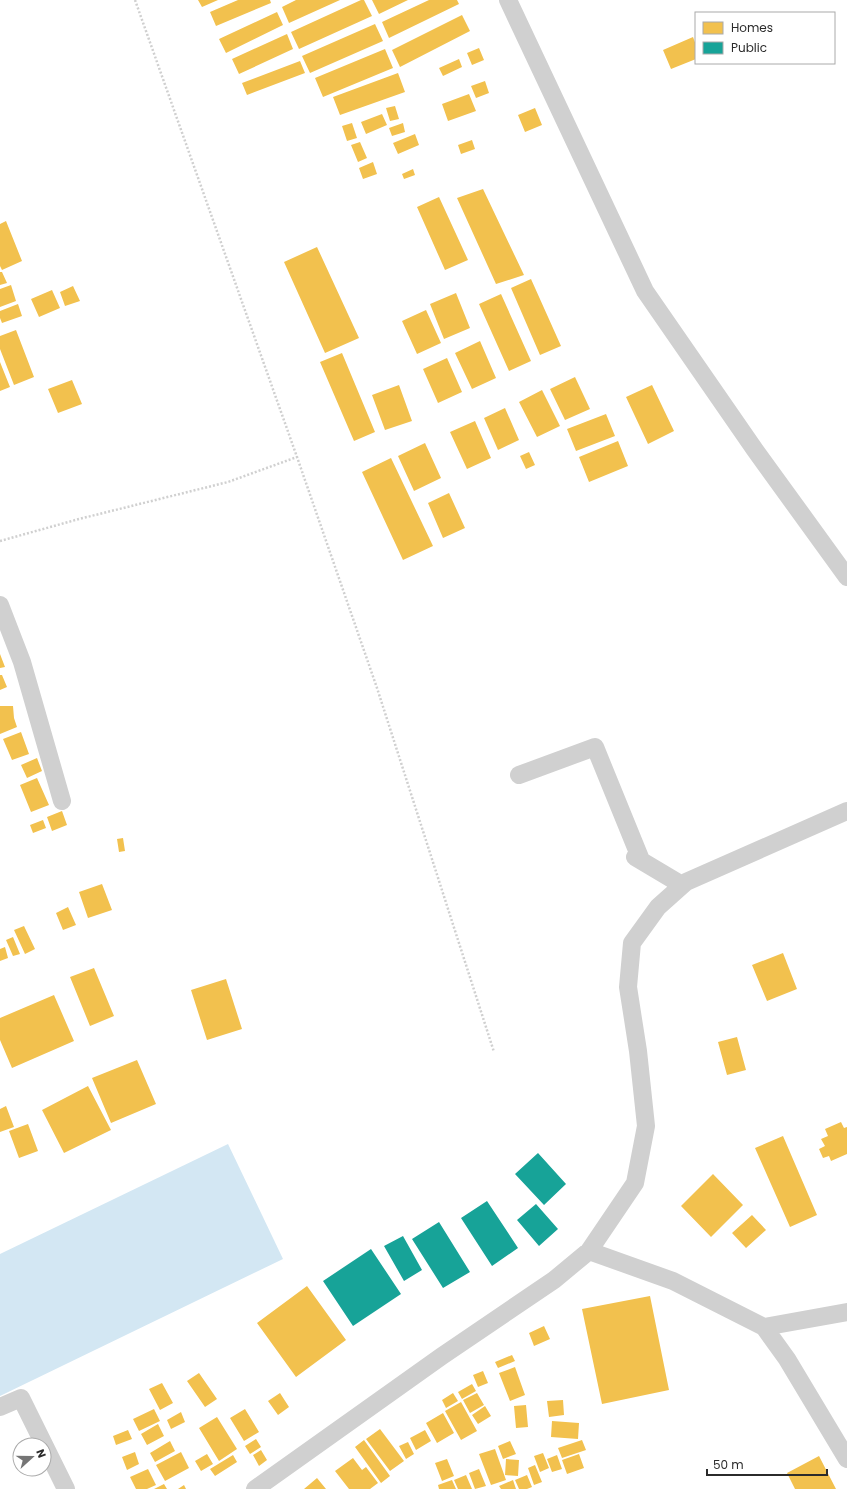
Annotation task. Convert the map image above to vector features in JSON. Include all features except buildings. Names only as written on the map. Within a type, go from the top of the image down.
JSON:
[{"type":"street","points":[[508,0],[645,291],[755,450],[847,577]]},
{"type":"street","points":[[0,605],[22,662],[62,800]]},
{"type":"street","points":[[519,775],[595,746],[638,859],[682,885]]},
{"type":"street","points":[[255,1489],[442,1356],[554,1280],[589,1252],[635,1184],[646,1126],[638,1051],[628,987],[632,943],[658,907],[686,882],[847,811]]},
{"type":"street","points":[[589,1252],[674,1281],[764,1327],[787,1359],[847,1459]]},
{"type":"street","points":[[764,1327],[847,1312]]},
{"type":"street","points":[[0,1407],[21,1398],[66,1489]]},
{"type":"path","points":[[135,0],[377,688],[494,1052]]},
{"type":"path","points":[[0,541],[79,519],[228,482],[297,457]]},
{"type":"water","points":[[228,1144],[283,1259],[0,1396],[0,1254]]}]
